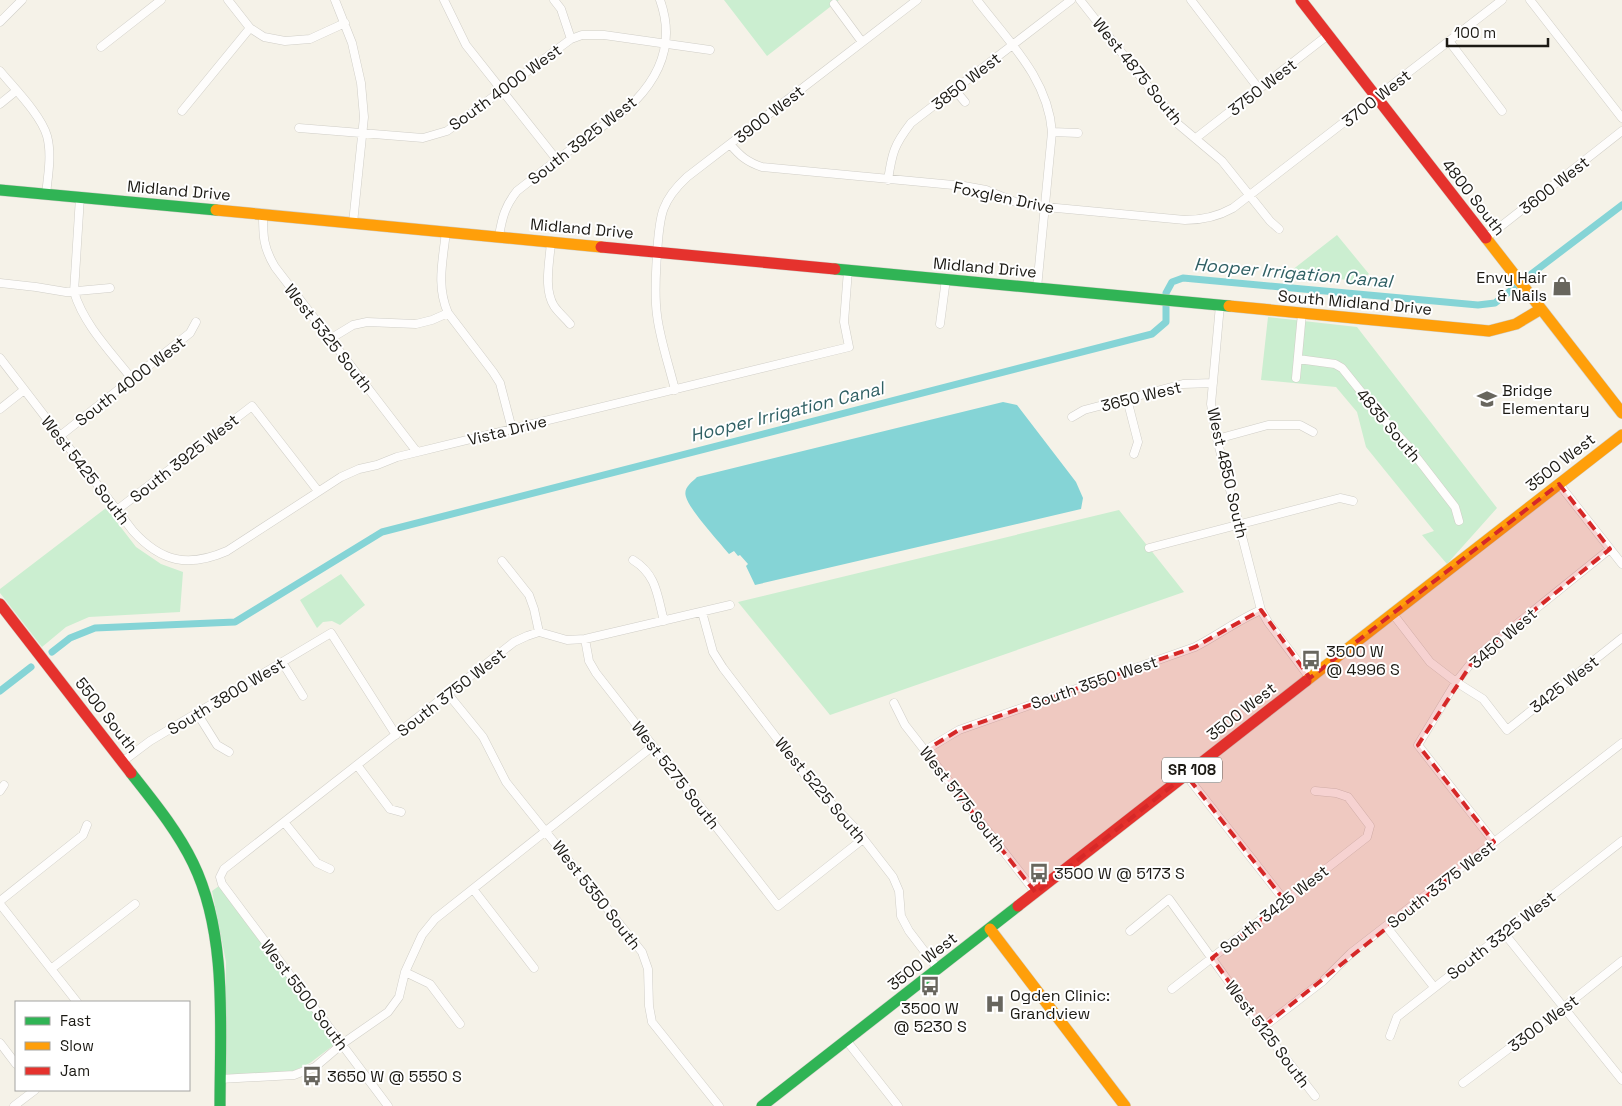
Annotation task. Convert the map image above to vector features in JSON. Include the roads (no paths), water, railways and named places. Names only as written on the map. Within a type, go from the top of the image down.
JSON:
[{"type":"street","points":[[0,22],[22,0]]},
{"type":"street","points":[[101,47],[161,0]]},
{"type":"street","points":[[228,0],[250,28],[264,37],[285,41],[310,39],[345,23]]},
{"type":"street","points":[[335,0],[352,42],[361,83],[364,117],[353,223]]},
{"type":"street","points":[[444,0],[466,45],[557,160]]},
{"type":"street","points":[[554,0],[561,9],[571,39]]},
{"type":"street","name":"South 3925 West","points":[[499,236],[502,218],[508,203],[517,191],[634,102],[652,80],[662,61],[666,44],[665,15],[660,0]]},
{"type":"street","name":"3900 West","points":[[675,390],[657,315],[654,286],[659,226],[667,199],[674,189],[687,177],[917,0]]},
{"type":"street","points":[[977,0],[1032,71],[1041,86],[1051,115],[1052,132],[1036,288]]},
{"type":"street","name":"3850 West","points":[[888,180],[891,155],[898,140],[911,123],[1071,0]]},
{"type":"street","name":"West 4875 South","points":[[1080,0],[1178,124],[1222,161],[1270,221],[1279,228]]},
{"type":"street","points":[[1191,0],[1259,88]]},
{"type":"street","name":"4800 South","points":[[1300,0],[1622,413]]},
{"type":"street","name":"3700 West","points":[[1249,195],[1502,0]]},
{"type":"street","points":[[1530,0],[1622,118]]},
{"type":"street","points":[[834,4],[862,42]]},
{"type":"street","points":[[182,111],[250,28]]},
{"type":"street","name":"South 4000 West","points":[[299,128],[423,138],[447,131],[571,39],[582,35],[604,35],[710,50]]},
{"type":"street","name":"3750 West","points":[[1196,138],[1328,35]]},
{"type":"street","points":[[1449,41],[1502,111]]},
{"type":"street","points":[[0,70],[42,122],[48,137],[50,151],[46,194]]},
{"type":"street","points":[[955,90],[965,102]]},
{"type":"street","points":[[0,104],[16,91]]},
{"type":"street","points":[[1052,132],[1078,133]]},
{"type":"street","name":"3600 West","points":[[1486,238],[1622,132]]},
{"type":"street","name":"Foxglen Drive","points":[[730,144],[740,156],[749,162],[762,166],[978,189],[1018,203],[1044,207],[1202,220],[1219,216],[1249,195]]},
{"type":"street","name":"Midland Drive","points":[[0,190],[1166,300]]},
{"type":"street","points":[[80,197],[74,292],[78,306],[85,318],[132,379]]},
{"type":"street","name":"West 5325 South","points":[[263,214],[263,237],[266,253],[275,267],[417,452]]},
{"type":"street","points":[[446,231],[440,290],[448,313],[500,383],[512,429]]},
{"type":"street","points":[[551,241],[549,292],[554,305],[570,324]]},
{"type":"street","name":"Vista Drive","points":[[186,562],[213,558],[227,551],[342,476],[359,469],[417,452],[849,347],[844,322],[848,270]]},
{"type":"street","points":[[940,324],[946,279]]},
{"type":"street","points":[[0,283],[74,292],[110,288]]},
{"type":"street","name":"South Midland Drive","points":[[1166,300],[1489,331],[1505,329],[1520,324],[1541,309]]},
{"type":"street","name":"West 4850 South","points":[[1220,305],[1211,404],[1217,438],[1261,610],[1310,678]]},
{"type":"street","points":[[330,339],[353,325],[367,322],[416,324],[448,313]]},
{"type":"street","points":[[1296,378],[1302,313]]},
{"type":"street","name":"South 4000 West","points":[[60,436],[190,333],[196,322]]},
{"type":"street","name":"West 5425 South","points":[[0,358],[143,542],[157,552],[186,562]]},
{"type":"street","name":"4835 South","points":[[1298,359],[1335,364],[1342,368],[1383,419],[1403,440],[1455,507],[1459,520]]},
{"type":"street","name":"3650 West","points":[[1072,417],[1084,410],[1183,384],[1213,383]]},
{"type":"street","points":[[0,409],[24,390]]},
{"type":"street","points":[[1128,399],[1138,442],[1134,454]]},
{"type":"street","name":"South 3925 West","points":[[117,510],[252,406],[318,491]]},
{"type":"street","points":[[1217,438],[1268,425],[1300,426],[1313,432]]},
{"type":"street","name":"3500 West","points":[[762,1106],[1622,435]]},
{"type":"street","points":[[1559,484],[1622,564]]},
{"type":"street","points":[[1149,548],[1340,498],[1353,501]]},
{"type":"street","name":"3450 West","points":[[1494,842],[1418,745],[1456,682],[1476,657],[1610,549]]},
{"type":"street","points":[[633,560],[644,566],[652,578],[664,621]]},
{"type":"street","points":[[502,561],[529,595],[539,632],[567,640],[585,640],[730,605]]},
{"type":"street","name":"5500 South","points":[[0,605],[164,816],[185,847],[200,878],[210,912],[217,958],[220,1106]]},
{"type":"street","name":"South 3550 West","points":[[924,751],[960,730],[1195,646],[1216,636],[1250,614],[1261,610]]},
{"type":"street","name":"West 5225 South","points":[[702,612],[713,652],[723,668],[808,779],[855,828],[893,877],[900,892],[900,916],[938,969]]},
{"type":"street","points":[[1393,614],[1430,662],[1456,682]]},
{"type":"street","name":"South 3750 West","points":[[222,884],[220,877],[224,869],[514,642],[539,632]]},
{"type":"street","name":"South 3800 West","points":[[122,762],[150,741],[331,633],[396,735]]},
{"type":"street","name":"3425 West","points":[[1456,682],[1483,699],[1507,730],[1622,638]]},
{"type":"street","name":"West 5275 South","points":[[585,640],[589,661],[596,673],[778,906],[863,839]]},
{"type":"street","points":[[282,662],[303,696]]},
{"type":"street","name":"West 5350 South","points":[[448,694],[483,737],[506,782],[642,952],[648,969],[649,1006],[652,1022],[719,1106]]},
{"type":"street","name":"West 5175 South","points":[[894,703],[904,725],[1036,893]]},
{"type":"street","points":[[197,713],[217,745],[229,752]]},
{"type":"street","name":"South 3375 West","points":[[1262,1028],[1323,981],[1351,953],[1622,743]]},
{"type":"street","points":[[220,1080],[294,1075],[315,1067],[342,1044],[388,1012],[399,997],[405,972],[422,935],[435,919],[653,746]]},
{"type":"street","points":[[357,765],[390,808],[401,812]]},
{"type":"street","points":[[1186,775],[1285,901]]},
{"type":"street","name":"South 3425 West","points":[[1172,989],[1367,837],[1370,826],[1348,797],[1336,793],[1315,791]]},
{"type":"street","points":[[284,822],[317,863],[330,868]]},
{"type":"street","points":[[76,1001],[0,903],[83,835],[87,825]]},
{"type":"street","name":"South 3325 West","points":[[1390,1036],[1397,1016],[1622,841]]},
{"type":"street","name":"West 5500 South","points":[[222,884],[388,1106]]},
{"type":"street","points":[[473,889],[534,968]]},
{"type":"street","name":"West 5125 South","points":[[1130,931],[1169,899],[1262,1028],[1315,1096]]},
{"type":"street","points":[[51,969],[135,904]]},
{"type":"street","points":[[1386,926],[1434,988]]},
{"type":"street","points":[[990,929],[1126,1106]]},
{"type":"street","points":[[1504,933],[1622,1080]]},
{"type":"street","name":"3300 West","points":[[1464,1083],[1622,961]]},
{"type":"street","points":[[405,972],[430,984],[460,1024]]},
{"type":"street","points":[[846,1040],[898,1106]]},
{"type":"street","points":[[0,1043],[15,1063]]},
{"type":"street","points":[[14,1106],[34,1091]]},
{"type":"water","points":[[1003,402],[1017,405],[1076,482],[1083,498],[1081,509],[755,585],[746,566],[748,564],[734,551],[729,554],[688,502],[685,494],[687,488],[697,477]]},
{"type":"waterway","name":"Hooper Irrigation Canal","points":[[1530,275],[1622,205]]},
{"type":"waterway","name":"Hooper Irrigation Canal","points":[[52,652],[70,638],[95,628],[235,622],[382,532],[1152,334],[1166,322],[1166,293],[1172,282],[1183,278],[1478,305],[1495,303],[1514,288]]},
{"type":"waterway","name":"Hooper Irrigation Canal","points":[[0,691],[31,667]]},
{"type":"place","name":"Envy Hair & Nails","points":[[1562,286]]},
{"type":"place","name":"Bridge Elementary","points":[[1487,399]]},
{"type":"place","name":"3500 W @ 4996 S","points":[[1311,660]]},
{"type":"place","name":"3500 W @ 5173 S","points":[[1039,873]]},
{"type":"place","name":"3500 W @ 5230 S","points":[[930,986]]},
{"type":"place","name":"Ogden Clinic: Grandview","points":[[995,1004]]},
{"type":"place","name":"3650 W @ 5550 S","points":[[312,1076]]}]
